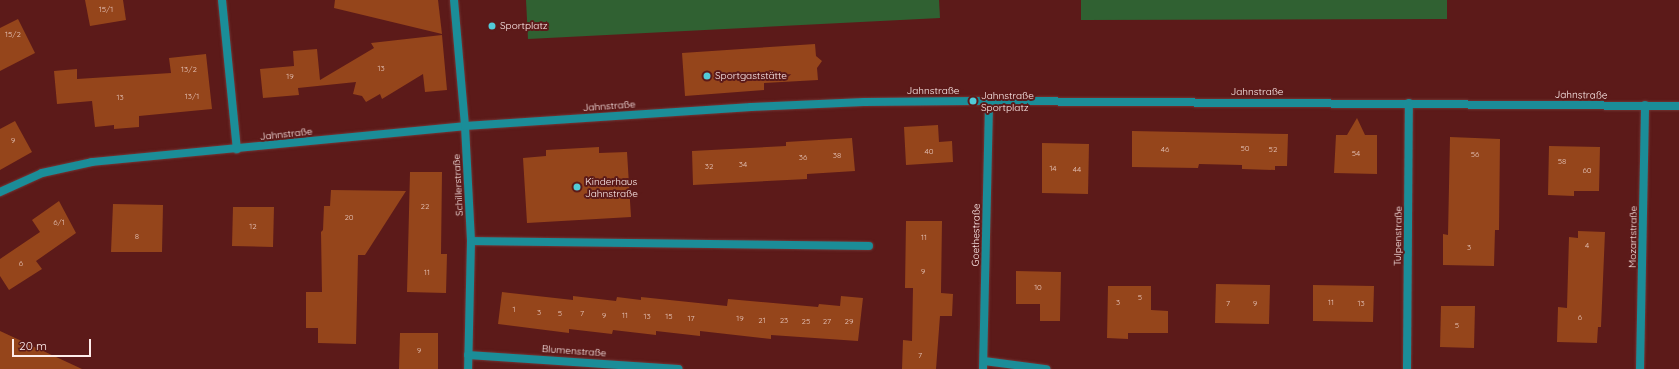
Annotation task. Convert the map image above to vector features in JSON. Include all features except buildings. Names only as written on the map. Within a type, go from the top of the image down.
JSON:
[{"type":"street","points":[[222,0],[237,149]]},
{"type":"street","name":"Schillerstraße","points":[[454,0],[465,126],[471,241],[468,369]]},
{"type":"street","name":"Jahnstraße","points":[[0,192],[42,173],[92,162],[465,126],[751,107],[864,102],[989,101],[1679,106]]},
{"type":"street","name":"Goethestraße","points":[[983,365],[989,101]]},
{"type":"street","name":"Tulpenstraße","points":[[1407,369],[1409,103]]},
{"type":"street","name":"Mozartstraße","points":[[1640,369],[1645,105]]},
{"type":"street","points":[[471,241],[869,246]]},
{"type":"street","name":"Blumenstraße","points":[[468,355],[679,369]]},
{"type":"street","points":[[983,365],[1046,369]]},
{"type":"green space","points":[[526,0],[939,0],[940,18],[528,39]]},
{"type":"green space","points":[[1081,0],[1447,0],[1447,19],[1081,20]]},
{"type":"place","name":"Sportplatz","points":[[492,26]]},
{"type":"place","name":"Sportgaststätte","points":[[707,76]]},
{"type":"place","name":"Jahnstraße Sportplatz","points":[[973,101]]},
{"type":"place","name":"Kinderhaus Jahnstraße","points":[[577,187]]}]
